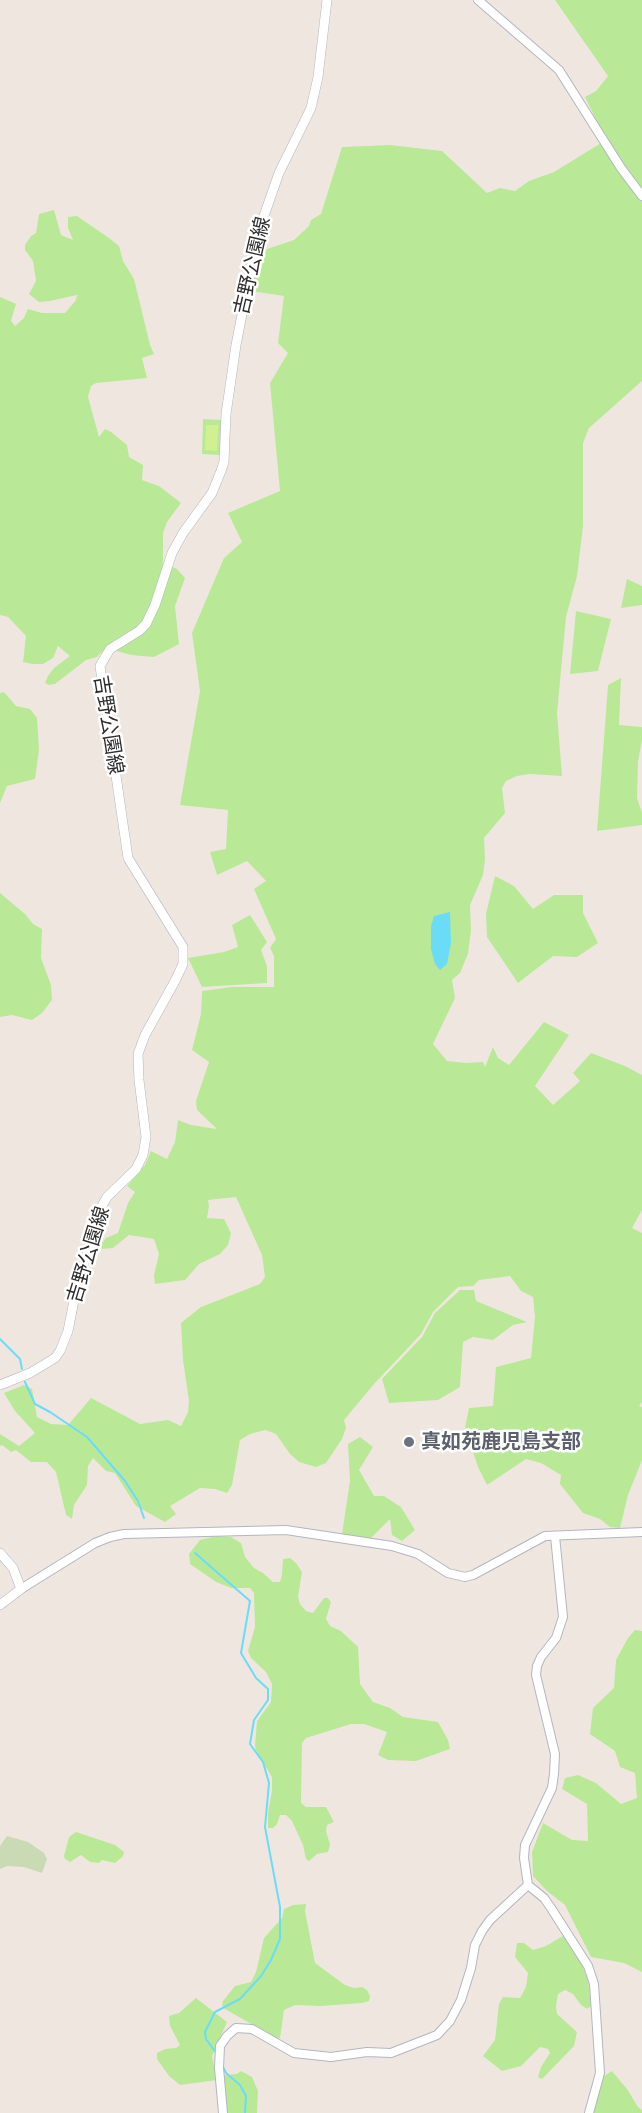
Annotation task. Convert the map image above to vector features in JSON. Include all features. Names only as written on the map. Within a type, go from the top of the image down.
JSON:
[{"type":"main road","name":"吉野公園線","points":[[0,1385],[30,1373],[55,1358],[60,1351],[64,1343],[77,1285],[103,1204],[107,1197],[136,1169],[143,1155],[146,1137],[138,1054],[145,1035],[183,964],[183,947],[128,858],[100,666],[110,649],[146,624],[155,605],[172,553],[183,533],[212,493],[221,471],[224,462],[226,414],[236,345],[256,243],[275,181],[311,108],[318,77],[327,0]]},
{"type":"main road","points":[[0,1553],[13,1568],[21,1589],[0,1605]]},
{"type":"street","points":[[478,0],[559,70],[621,168],[642,196]]},
{"type":"street","points":[[21,1589],[95,1543],[124,1534],[286,1530],[392,1546],[418,1554],[448,1573],[465,1576],[474,1575],[545,1536],[642,1532]]},
{"type":"street","points":[[555,1536],[563,1617],[556,1638],[541,1657],[536,1675],[555,1754],[554,1774],[552,1788],[525,1845],[524,1857],[528,1885],[544,1898],[551,1908],[588,1966],[594,1984],[600,2073],[589,2113]]},
{"type":"street","points":[[224,2113],[219,2068],[220,2046],[231,2031],[240,2027],[252,2029],[294,2054],[332,2057],[367,2052],[391,2053],[435,2037],[444,2030],[456,2010],[471,1968],[474,1945],[482,1931],[490,1920],[528,1885]]},
{"type":"green space","points":[[555,0],[642,0],[642,381],[589,428],[583,443],[583,526],[577,576],[566,617],[557,713],[562,776],[530,774],[517,776],[506,781],[502,788],[505,813],[484,838],[483,875],[470,905],[471,930],[468,954],[460,973],[452,980],[455,998],[433,1044],[447,1061],[483,1062],[485,1067],[493,1047],[498,1058],[509,1065],[544,1022],[569,1035],[535,1086],[553,1105],[580,1081],[573,1073],[591,1053],[642,1075],[642,1210],[632,1228],[642,1233],[642,1402],[639,1406],[642,1407],[642,1460],[628,1495],[620,1528],[610,1527],[600,1519],[583,1513],[560,1484],[561,1475],[541,1463],[526,1459],[487,1485],[478,1467],[465,1428],[469,1408],[493,1406],[496,1367],[531,1358],[535,1317],[533,1297],[521,1291],[510,1276],[479,1280],[473,1286],[458,1287],[433,1312],[421,1334],[344,1420],[346,1428],[342,1439],[326,1463],[316,1467],[299,1462],[290,1454],[276,1434],[265,1430],[250,1434],[240,1440],[232,1485],[227,1493],[200,1488],[170,1506],[176,1514],[165,1522],[136,1506],[115,1473],[106,1471],[93,1458],[88,1466],[87,1485],[74,1505],[72,1519],[66,1515],[56,1472],[47,1462],[31,1462],[16,1450],[11,1452],[2,1445],[0,1446],[0,1434],[19,1446],[35,1433],[15,1411],[4,1393],[24,1385],[32,1389],[37,1417],[51,1424],[68,1425],[91,1398],[140,1424],[168,1420],[181,1426],[188,1412],[189,1401],[181,1323],[201,1307],[260,1284],[265,1277],[262,1255],[236,1197],[208,1200],[207,1218],[224,1219],[231,1233],[228,1245],[220,1254],[199,1264],[185,1280],[155,1284],[154,1275],[159,1254],[154,1239],[129,1235],[113,1248],[102,1249],[102,1243],[106,1238],[118,1233],[128,1203],[135,1192],[127,1186],[145,1165],[151,1151],[167,1159],[175,1142],[178,1120],[191,1125],[217,1129],[197,1110],[196,1101],[209,1062],[192,1050],[201,1014],[202,991],[232,987],[274,987],[274,956],[270,948],[276,939],[254,889],[266,881],[247,861],[217,875],[210,852],[226,849],[228,810],[180,805],[200,691],[192,633],[224,558],[242,542],[228,513],[280,491],[270,383],[288,353],[278,343],[284,296],[251,291],[258,252],[294,240],[309,226],[311,220],[321,214],[342,147],[390,145],[442,151],[487,193],[500,188],[515,191],[529,181],[554,172],[606,140],[585,97],[596,91],[608,76]]},
{"type":"green space","points":[[54,210],[61,235],[73,240],[68,228],[68,217],[77,216],[119,246],[123,261],[134,279],[154,354],[142,358],[147,378],[96,383],[91,386],[88,397],[99,437],[105,429],[111,432],[127,445],[129,457],[143,465],[142,480],[159,486],[181,503],[167,522],[163,533],[163,563],[177,569],[185,578],[175,606],[179,644],[154,657],[131,655],[106,648],[97,657],[86,660],[55,684],[49,685],[45,683],[48,676],[54,668],[70,656],[58,646],[53,658],[43,664],[23,662],[26,636],[8,617],[0,615],[0,297],[16,304],[11,321],[15,326],[24,318],[28,309],[42,313],[65,313],[76,300],[77,295],[39,302],[29,294],[36,281],[33,261],[25,250],[25,245],[36,233],[39,214]]},
{"type":"green space","points":[[203,419],[221,420],[220,455],[202,454]]},
{"type":"green space","points":[[206,425],[218,425],[217,451],[205,450]]},
{"type":"green space","points":[[627,579],[642,586],[642,605],[621,608]]},
{"type":"green space","points":[[576,611],[611,619],[598,671],[570,674]]},
{"type":"green space","points":[[621,678],[619,725],[642,727],[637,798],[642,813],[642,825],[597,831],[608,685]]},
{"type":"green space","points":[[4,692],[16,706],[30,709],[37,718],[39,750],[35,779],[7,786],[0,803],[0,693]]},
{"type":"green space","points":[[495,876],[514,886],[533,909],[554,895],[583,895],[583,913],[598,943],[577,957],[553,956],[518,983],[487,937],[486,914]]},
{"type":"green space","points":[[0,893],[25,914],[33,924],[42,929],[41,958],[51,985],[52,1000],[42,1013],[32,1020],[12,1015],[0,1017]]},
{"type":"green space","points":[[250,915],[267,942],[261,950],[267,966],[267,983],[202,987],[188,958],[224,952],[238,947],[232,925]]},
{"type":"green space","points":[[460,1290],[474,1290],[476,1301],[527,1322],[513,1325],[493,1340],[473,1337],[463,1342],[460,1387],[438,1400],[389,1403],[382,1379],[422,1337],[435,1313]]},
{"type":"green space","points":[[360,1437],[373,1447],[359,1470],[374,1496],[384,1496],[401,1507],[415,1530],[402,1541],[392,1535],[390,1519],[370,1539],[342,1534],[350,1481],[348,1444]]},
{"type":"green space","points":[[216,1536],[231,1537],[241,1543],[245,1557],[254,1568],[273,1582],[280,1582],[283,1559],[290,1558],[296,1563],[302,1572],[298,1597],[300,1604],[306,1611],[313,1613],[324,1598],[328,1598],[331,1602],[326,1619],[330,1626],[341,1631],[358,1647],[360,1684],[373,1702],[390,1708],[403,1717],[438,1722],[448,1740],[450,1749],[416,1761],[388,1760],[378,1755],[387,1732],[364,1724],[351,1724],[306,1738],[302,1743],[301,1803],[306,1807],[326,1807],[334,1822],[327,1825],[326,1831],[330,1845],[328,1852],[317,1854],[309,1861],[306,1859],[303,1845],[292,1821],[286,1815],[280,1815],[277,1824],[273,1828],[268,1828],[272,1777],[256,1751],[255,1745],[257,1721],[271,1702],[272,1684],[266,1672],[251,1658],[248,1651],[255,1627],[254,1593],[250,1588],[231,1588],[216,1582],[190,1564],[189,1554],[200,1540]]},
{"type":"green space","points":[[635,1630],[642,1631],[642,1972],[624,1963],[591,1957],[565,1905],[533,1876],[532,1852],[543,1823],[572,1840],[588,1841],[587,1804],[562,1789],[565,1778],[578,1775],[596,1783],[621,1804],[637,1798],[635,1773],[620,1767],[615,1751],[590,1734],[593,1708],[614,1688],[616,1660]]},
{"type":"green space","points":[[76,1832],[115,1845],[124,1852],[123,1856],[115,1863],[102,1860],[99,1863],[90,1862],[81,1855],[70,1862],[64,1856],[69,1837]]},
{"type":"green space","points":[[7,1836],[28,1842],[44,1853],[47,1859],[42,1873],[24,1867],[7,1866],[0,1869],[0,1846]]},
{"type":"green space","points":[[306,1904],[305,1911],[315,1963],[345,1985],[354,1988],[362,1987],[367,1990],[370,1996],[369,2001],[321,2006],[295,2005],[284,2010],[280,2038],[276,2038],[225,2009],[222,2005],[235,1986],[251,1982],[256,1972],[264,1938],[282,1918],[284,1909],[293,1905]]},
{"type":"green space","points":[[563,1936],[582,1965],[588,1980],[591,2006],[587,2009],[573,1994],[565,1990],[558,1994],[557,2014],[577,2032],[574,2046],[542,2079],[538,2077],[541,2067],[550,2053],[548,2049],[540,2047],[521,2066],[502,2071],[483,2056],[495,2040],[499,2004],[503,1997],[520,1998],[526,1987],[528,1973],[515,1957],[517,1943],[524,1943],[533,1950],[546,1946]]},
{"type":"green space","points":[[196,1998],[227,2022],[212,2056],[217,2080],[180,2085],[169,2076],[157,2059],[157,2053],[180,2045],[170,2026],[169,2016],[179,2013]]},
{"type":"green space","points":[[241,2071],[252,2077],[258,2091],[257,2113],[227,2113],[224,2075],[237,2074]]},
{"type":"green space","points":[[612,2071],[642,2113],[593,2113],[604,2076]]},
{"type":"water","points":[[450,912],[451,943],[447,964],[440,970],[435,964],[431,949],[431,926],[434,916]]},
{"type":"waterway","points":[[0,1339],[20,1359],[22,1369]]},
{"type":"waterway","points":[[25,1382],[35,1404],[87,1437],[125,1481],[138,1501],[144,1518]]},
{"type":"waterway","points":[[195,1553],[250,1601],[241,1653],[256,1678],[268,1689],[268,1700],[254,1720],[250,1744],[263,1762],[269,1783],[265,1827],[280,1907],[280,1939],[271,1960],[261,1976],[240,1999],[215,2012],[205,2032],[206,2039],[217,2054]]},
{"type":"waterway","points":[[222,2065],[226,2073],[240,2085],[246,2096],[245,2113]]},
{"type":"place","name":"真如苑鹿児島支部","points":[[409,1442]]}]
